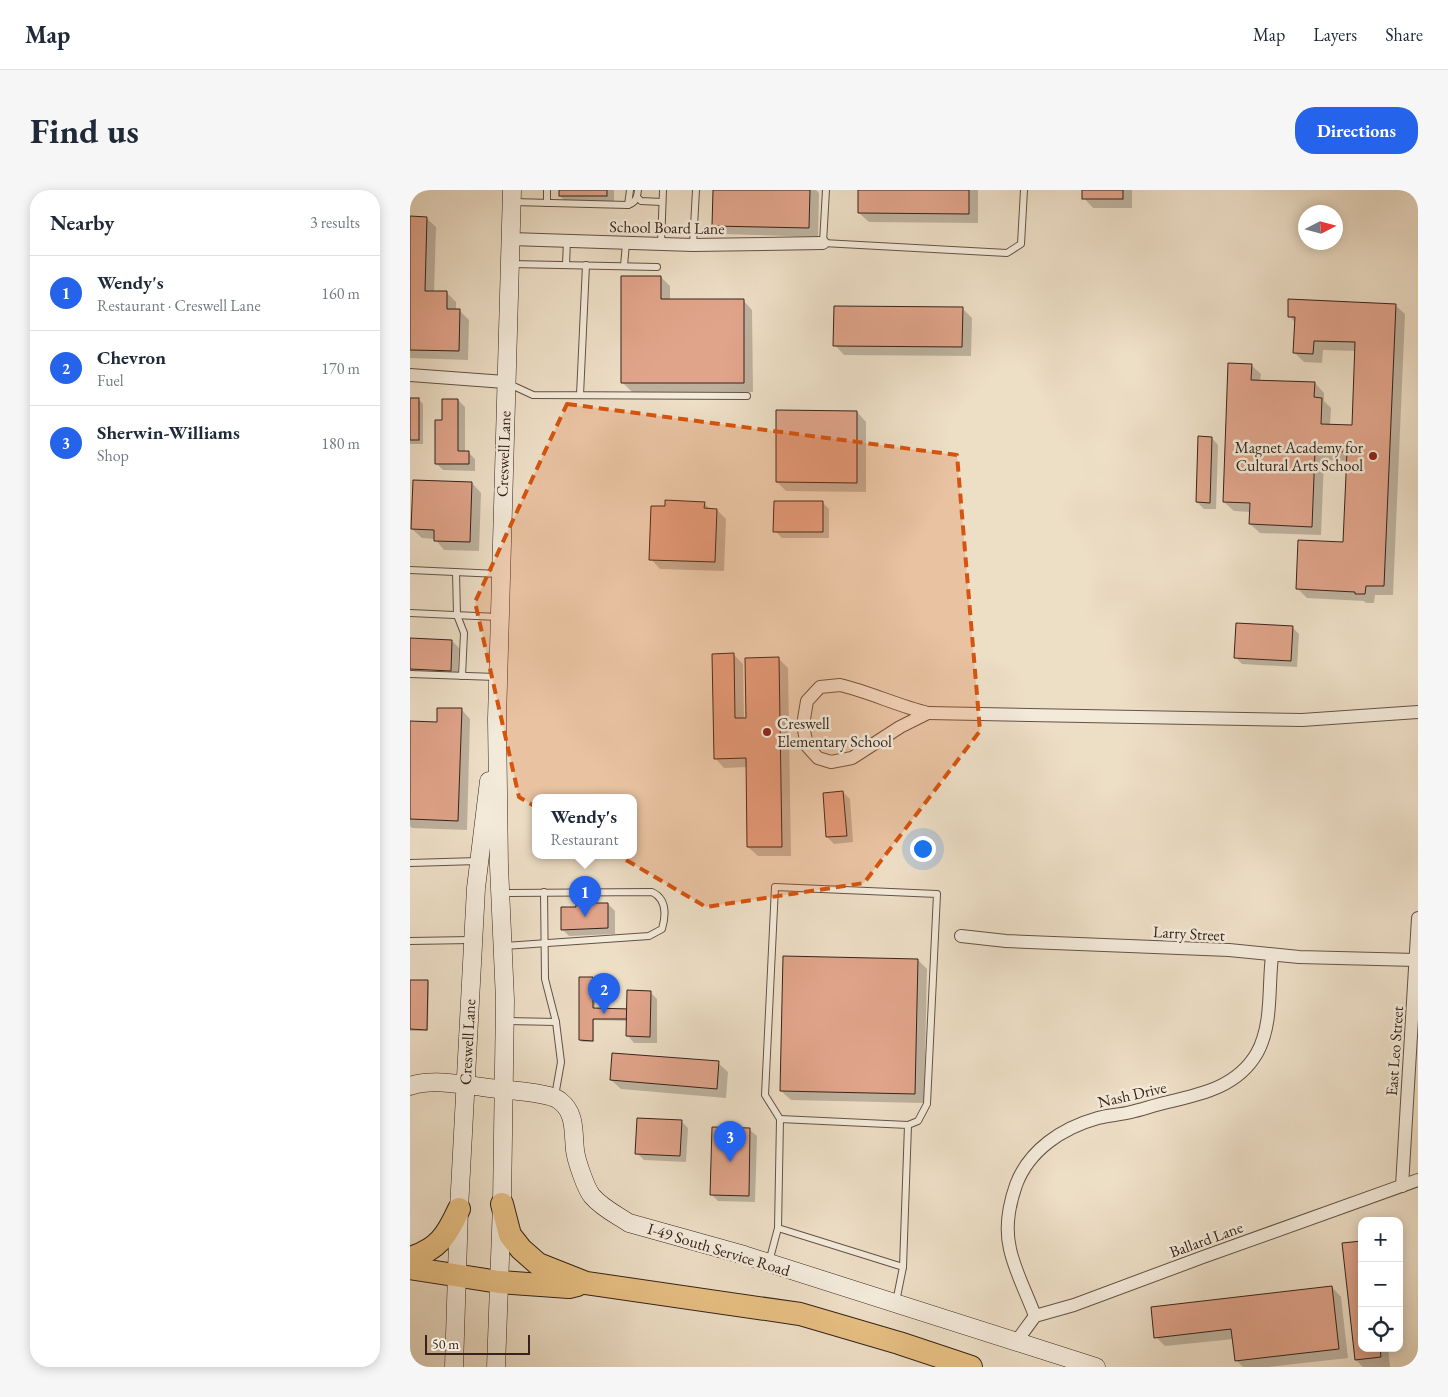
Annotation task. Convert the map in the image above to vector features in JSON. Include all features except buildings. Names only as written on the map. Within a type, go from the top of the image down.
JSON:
[{"type":"highway","points":[[502,1204],[510,1235],[521,1249],[538,1264],[586,1283],[800,1314],[899,1343],[971,1367]]},
{"type":"highway","points":[[410,1258],[438,1245],[448,1233],[459,1209]]},
{"type":"highway","points":[[410,1268],[499,1282],[569,1287],[586,1283]]},
{"type":"main road","name":"Creswell Lane","points":[[454,1367],[459,1209],[476,888],[496,719],[512,196]]},
{"type":"main road","name":"Creswell Lane","points":[[496,719],[504,1021],[502,1204],[496,1367]]},
{"type":"main road","points":[[410,1086],[419,1083],[465,1085],[545,1095],[554,1098]]},
{"type":"main road","name":"I-49 South Service Road","points":[[554,1098],[560,1100],[571,1115],[575,1132],[575,1150],[578,1165],[591,1196],[612,1213],[630,1223],[768,1263],[1096,1367]]},
{"type":"street","name":"School Board Lane","points":[[511,239],[693,245],[823,243]]},
{"type":"street","points":[[410,375],[505,382]]},
{"type":"street","points":[[928,713],[900,726],[852,758],[831,762],[818,758],[807,746],[803,725],[807,701],[820,687],[840,685],[860,689],[906,708],[928,713],[1302,720],[1418,712]]},
{"type":"street","name":"East Leo Street","points":[[1402,1186],[1418,918]]},
{"type":"street","name":"Larry Street","points":[[961,936],[1006,941],[1229,950],[1272,956],[1416,960]]},
{"type":"street","name":"Nash Drive","points":[[1035,1316],[1010,1248],[1009,1213],[1012,1196],[1018,1179],[1028,1163],[1052,1139],[1068,1130],[1098,1118],[1133,1112],[1149,1106],[1200,1095],[1234,1079],[1252,1060],[1264,1037],[1268,1020],[1272,956]]},
{"type":"street","name":"Ballard Lane","points":[[1035,1316],[1074,1305],[1418,1180]]},
{"type":"street","points":[[1016,1342],[1035,1316]]},
{"type":"lane","points":[[546,203],[547,190]]},
{"type":"lane","points":[[628,204],[630,190]]},
{"type":"lane","points":[[512,196],[546,203],[628,204],[635,201],[638,190]]},
{"type":"lane","points":[[661,244],[663,190]]},
{"type":"lane","points":[[693,245],[696,190]]},
{"type":"lane","points":[[826,190],[823,243],[1007,253],[1021,244],[1024,190]]},
{"type":"lane","points":[[637,198],[641,201],[662,202]]},
{"type":"lane","points":[[566,265],[567,240]]},
{"type":"lane","points":[[624,266],[626,243]]},
{"type":"lane","points":[[510,264],[657,267]]},
{"type":"lane","points":[[580,395],[586,265]]},
{"type":"lane","points":[[505,382],[533,395],[747,396]]},
{"type":"lane","points":[[410,570],[500,574]]},
{"type":"lane","points":[[456,572],[457,615],[464,633],[462,676]]},
{"type":"lane","points":[[410,613],[499,617]]},
{"type":"lane","points":[[410,674],[498,677]]},
{"type":"lane","points":[[410,863],[479,861]]},
{"type":"lane","points":[[768,1263],[778,1228],[780,1119],[765,1095],[775,887],[937,894],[927,1104],[918,1121],[908,1125],[780,1119]]},
{"type":"lane","points":[[544,892],[544,980],[556,1022],[561,1062],[554,1098]]},
{"type":"lane","points":[[501,893],[652,892],[659,895],[665,906],[665,919],[662,929],[649,936],[503,947]]},
{"type":"lane","points":[[410,941],[473,940]]},
{"type":"lane","points":[[504,1021],[556,1022]]},
{"type":"lane","points":[[896,1304],[904,1267],[908,1125]]},
{"type":"lane","points":[[778,1228],[904,1267]]},
{"type":"highlighted area","points":[[567,404],[957,455],[980,731],[864,883],[706,907],[519,797],[475,602]]},
{"type":"place","name":"Magnet Academy for Cultural Arts School","points":[[1373,456]]},
{"type":"place","name":"Creswell Elementary School","points":[[767,732]]},
{"type":"place","name":"Wendy's","points":[[585,917]]},
{"type":"place","name":"Chevron","points":[[604,1014]]},
{"type":"place","name":"Sherwin-Williams","points":[[730,1162]]}]
